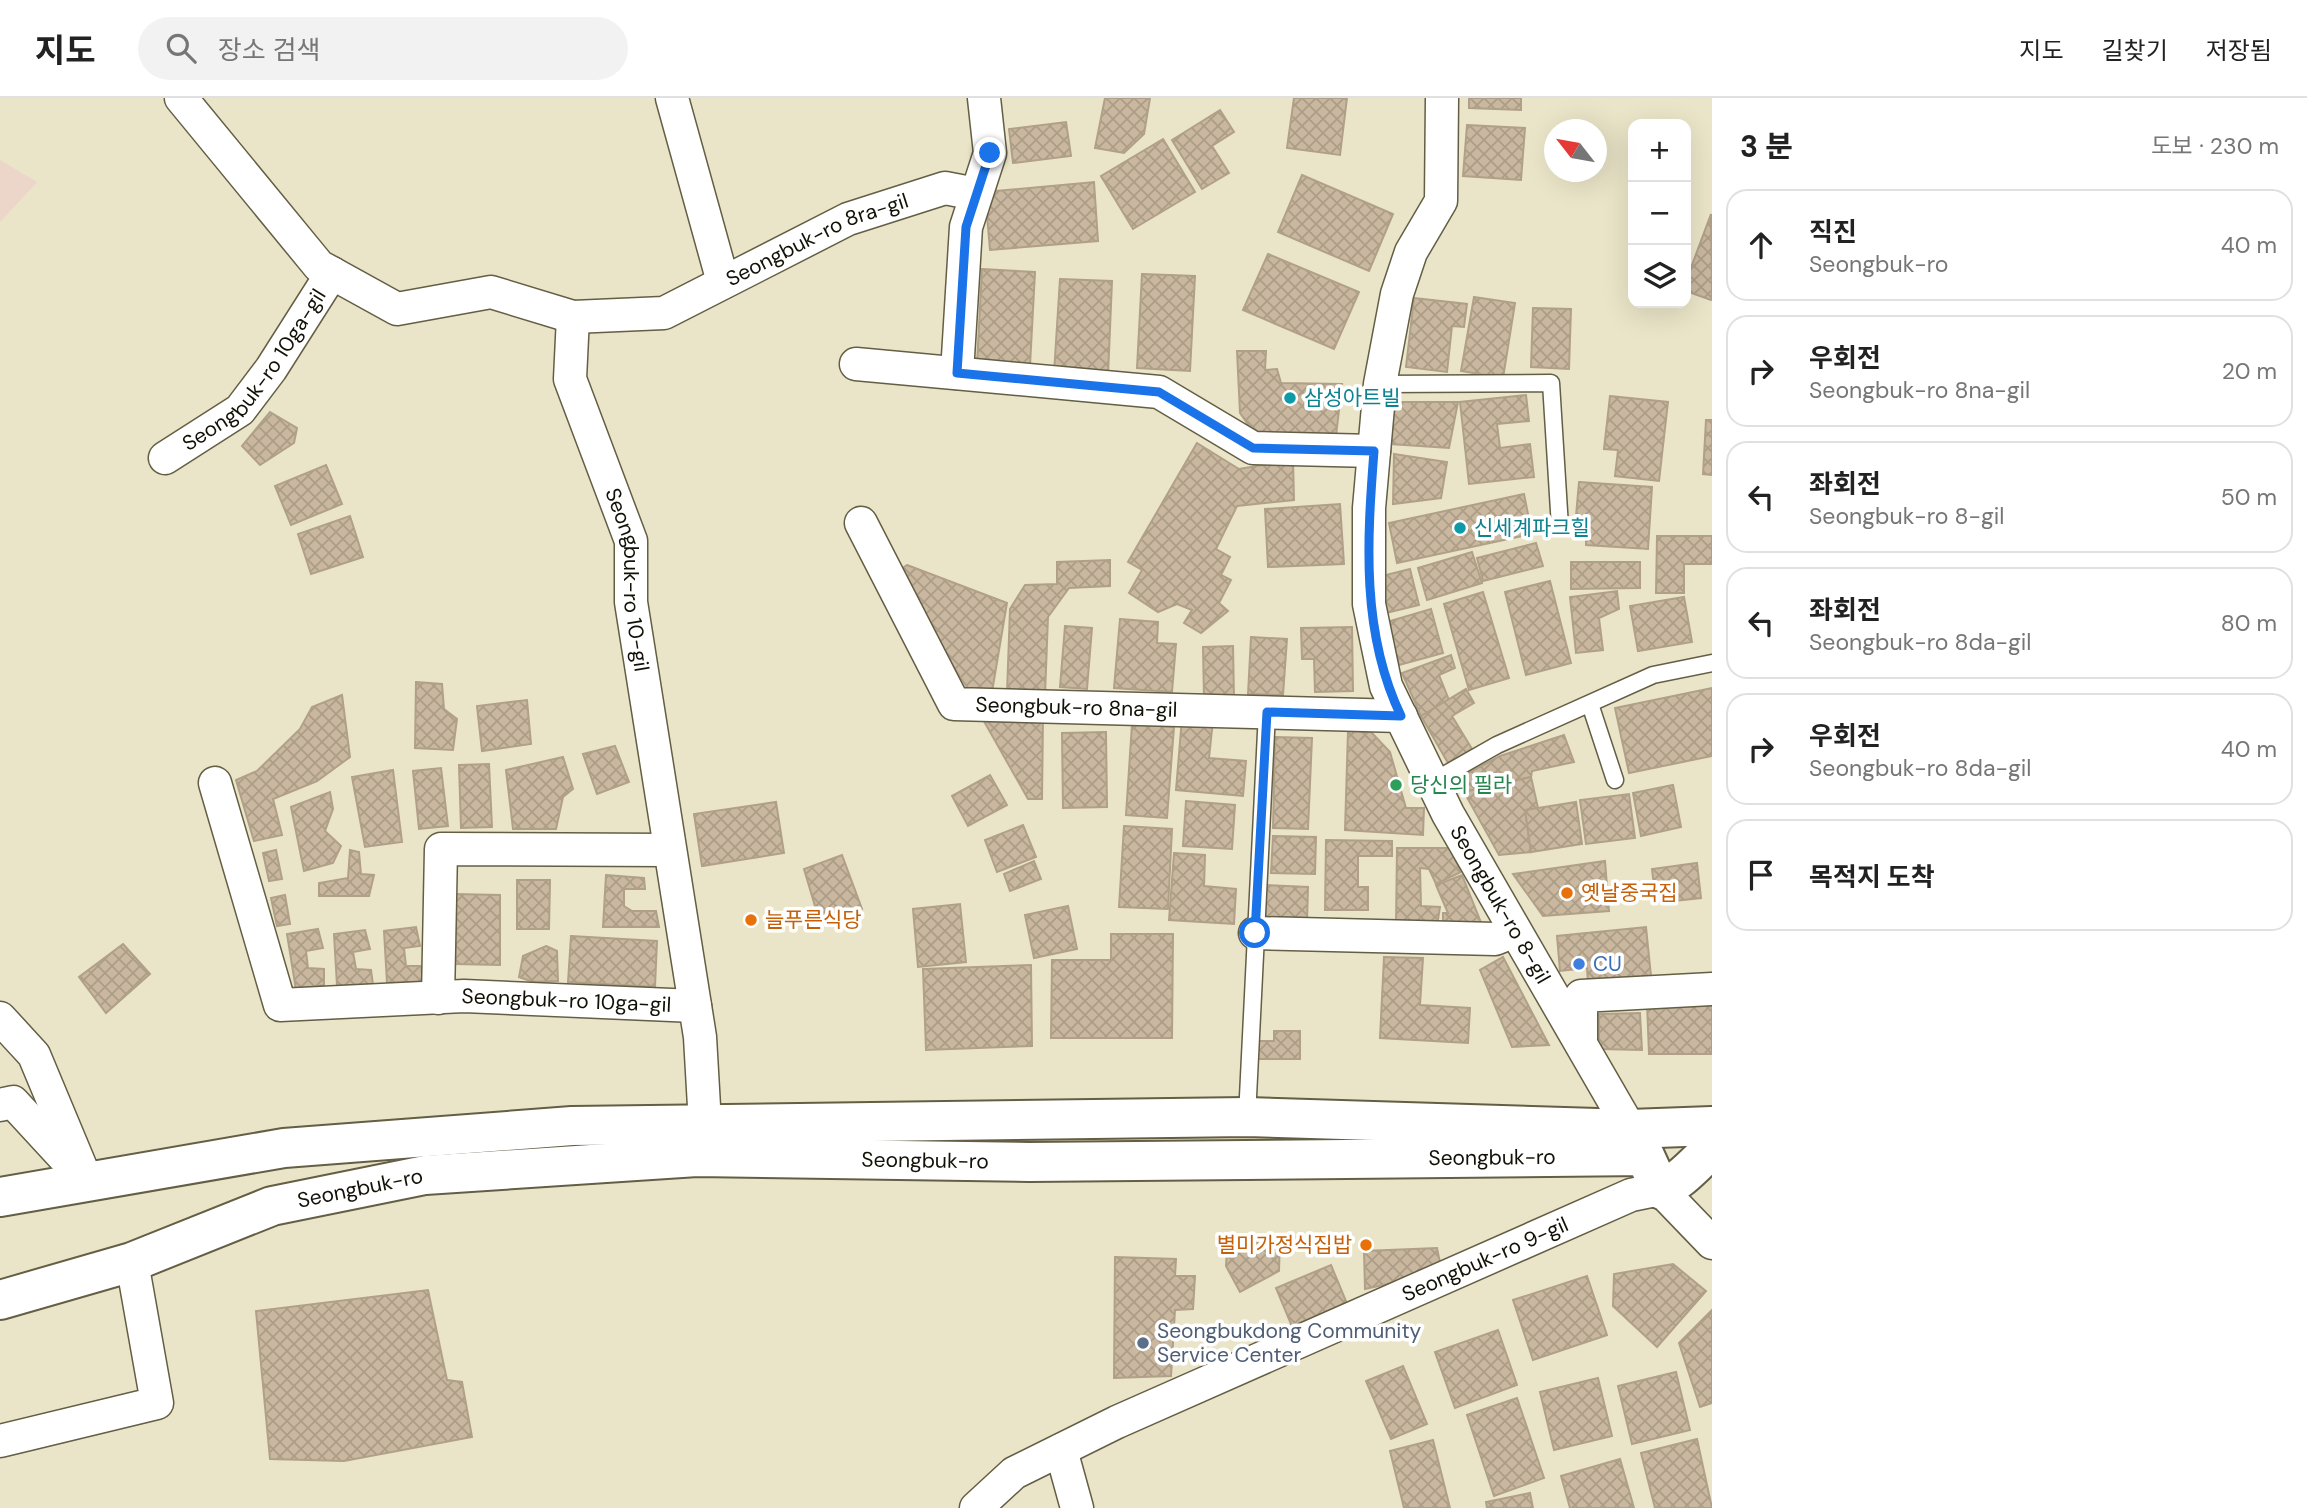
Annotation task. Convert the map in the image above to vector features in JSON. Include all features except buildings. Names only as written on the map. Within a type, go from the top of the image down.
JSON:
[{"type":"main road","name":"Seongbuk-ro","points":[[0,1197],[284,1148],[572,1126],[1247,1117],[1630,1129],[1712,1126]]},
{"type":"main road","points":[[1660,1189],[1676,1184],[1694,1163],[1712,1150]]},
{"type":"main road","name":"Seongbuk-ro","points":[[0,1300],[132,1262],[272,1206],[425,1175],[697,1157],[1029,1162],[1645,1156],[1660,1189]]},
{"type":"main road","points":[[1660,1189],[1712,1188]]},
{"type":"street","points":[[181,98],[320,266],[397,309],[491,292],[573,317],[664,313],[723,282]]},
{"type":"street","name":"Seongbuk-ro 8ra-gil","points":[[672,98],[723,282],[848,219],[946,188],[976,194]]},
{"type":"street","points":[[957,373],[966,227],[990,153],[984,98]]},
{"type":"street","name":"Seongbuk-ro 8-gil","points":[[1442,98],[1441,201],[1411,252],[1397,294],[1380,384],[1369,508],[1369,604],[1386,686],[1432,782],[1630,1129]]},
{"type":"street","name":"Seongbuk-ro 10ga-gil","points":[[165,458],[240,410],[271,369],[332,273]]},
{"type":"street","name":"Seongbuk-ro 10-gil","points":[[573,317],[570,379],[631,541],[631,602],[695,1006],[705,1124]]},
{"type":"street","points":[[856,364],[1159,392],[1253,448],[1374,451]]},
{"type":"street","name":"Seongbuk-ro 8na-gil","points":[[861,523],[954,704],[1401,716]]},
{"type":"street","name":"Seongbuk-ro 10ga-gil","points":[[215,783],[280,1004],[438,998],[695,1006]]},
{"type":"street","name":"Seongbuk-ro 10ga-gil","points":[[438,998],[441,849],[669,850]]},
{"type":"street","points":[[1255,933],[1495,939],[1515,931]]},
{"type":"street","points":[[1581,1044],[1581,996],[1712,989]]},
{"type":"street","points":[[0,1018],[34,1055],[87,1182]]},
{"type":"street","points":[[0,1105],[13,1102],[87,1182]]},
{"type":"street","points":[[1660,1189],[1712,1244]]},
{"type":"street","name":"Seongbuk-ro 9-gil","points":[[976,1508],[1014,1473],[1061,1450],[1631,1195],[1660,1189]]},
{"type":"street","points":[[0,1441],[157,1403],[132,1262]]},
{"type":"street","points":[[1061,1450],[1077,1508]]},
{"type":"lane","points":[[1380,384],[1551,383],[1560,527]]},
{"type":"lane","points":[[1432,782],[1497,745],[1653,676],[1712,663]]},
{"type":"lane","points":[[1590,704],[1615,780]]},
{"type":"lane","points":[[1247,1117],[1267,712]]},
{"type":"shaded area","points":[[0,160],[37,182],[0,222]]},
{"type":"place","name":"삼성아트빌","points":[[1290,398]]},
{"type":"place","name":"신세계파크힐","points":[[1460,528]]},
{"type":"place","name":"당신의 필라","points":[[1396,785]]},
{"type":"place","name":"옛날중국집","points":[[1567,893]]},
{"type":"place","name":"늘푸른식당","points":[[751,920]]},
{"type":"place","name":"CU","points":[[1579,964]]},
{"type":"place","name":"별미가정식집밥","points":[[1366,1245]]},
{"type":"place","name":"Seongbukdong Community Service Center","points":[[1143,1343]]},
{"type":"route","points":[[990,153],[966,227],[957,373],[1159,392],[1253,448],[1374,451],[1369,508],[1369,604],[1386,686],[1401,716],[1267,712],[1255,933]]}]
